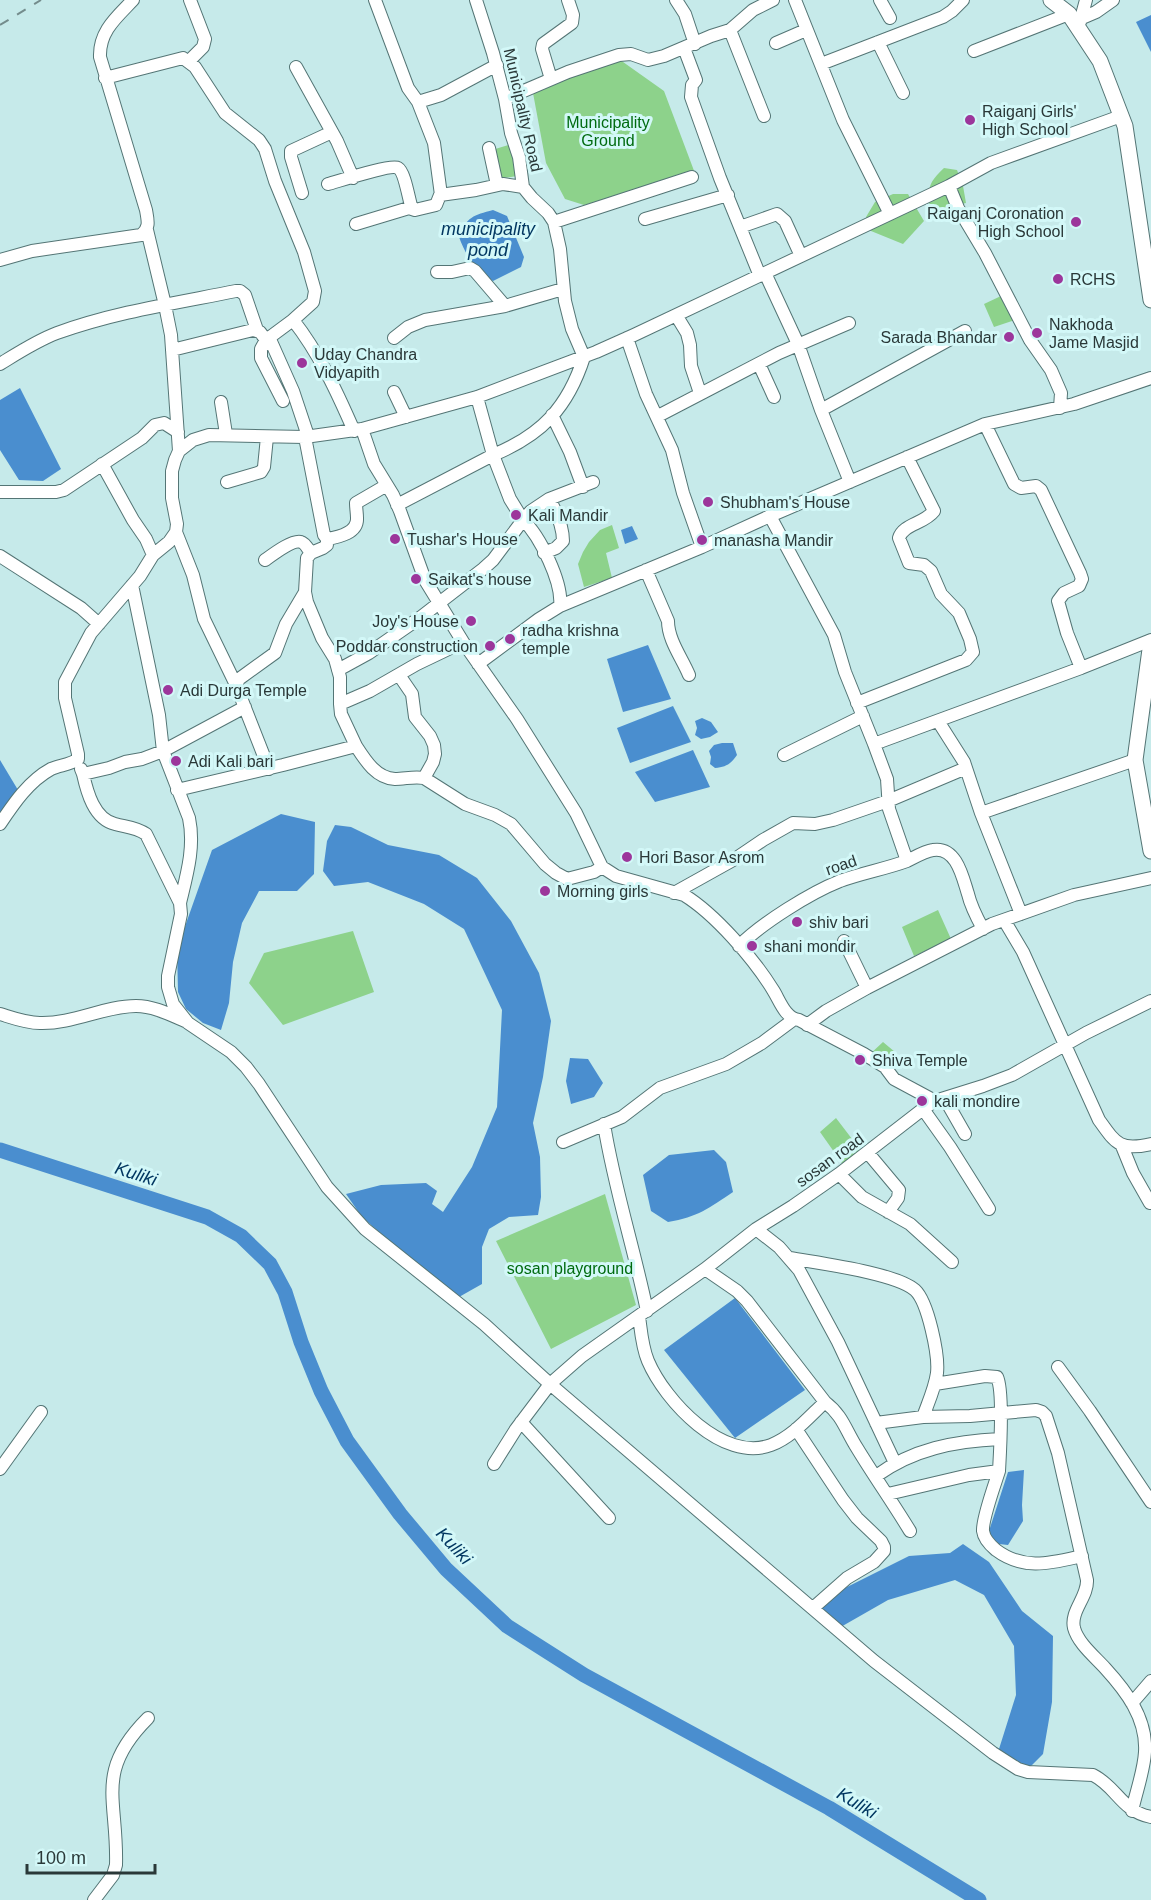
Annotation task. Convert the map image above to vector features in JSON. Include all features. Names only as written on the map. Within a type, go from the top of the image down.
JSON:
[{"type":"main road","points":[[1051,0],[1076,20],[1100,62],[1125,126],[1151,295]]},
{"type":"main road","points":[[1151,641],[1147,711],[1135,760],[1147,799],[1151,851]]},
{"type":"street","points":[[133,0],[104,33],[99,45],[100,57],[146,210],[147,230],[165,306],[172,350],[178,432],[179,451],[172,471],[172,498],[177,524],[176,532],[169,542],[153,555],[141,575],[91,633],[65,682],[64,698],[78,759],[91,801],[104,818],[117,825],[139,829],[146,834],[180,903]]},
{"type":"street","points":[[189,61],[203,47],[205,39],[190,0]]},
{"type":"street","points":[[356,224],[409,208],[415,210],[436,205],[441,195],[434,143],[418,102],[408,88],[375,0]]},
{"type":"street","name":"Municipality Road","points":[[476,0],[485,24],[505,99],[511,133],[519,157],[523,187],[554,222]]},
{"type":"street","points":[[551,80],[542,49],[543,44],[572,23],[573,15],[568,0]]},
{"type":"street","points":[[676,0],[684,14],[696,80],[692,85],[691,97],[740,227],[798,344],[850,482]]},
{"type":"street","points":[[505,99],[619,55],[632,54],[648,60],[654,59],[730,30],[753,10],[773,0]]},
{"type":"street","points":[[795,0],[843,120],[890,214]]},
{"type":"street","points":[[880,0],[890,18]]},
{"type":"street","points":[[821,64],[943,17],[963,0]]},
{"type":"street","points":[[1076,20],[1086,0]]},
{"type":"street","points":[[974,51],[1076,20],[1096,12],[1113,0]]},
{"type":"street","points":[[730,30],[764,116]]},
{"type":"street","points":[[776,43],[806,30]]},
{"type":"street","points":[[878,42],[903,93]]},
{"type":"street","points":[[105,78],[183,58],[195,67],[220,107],[259,140],[266,149],[275,181],[304,252],[315,291],[313,302],[293,320],[264,336],[172,350]]},
{"type":"street","points":[[418,102],[441,94],[496,65]]},
{"type":"street","points":[[296,67],[332,132],[353,178]]},
{"type":"street","points":[[179,451],[193,440],[209,435],[307,436],[358,430],[477,397],[584,357],[627,338],[949,186],[974,171],[1121,116]]},
{"type":"street","points":[[302,193],[291,151],[332,132]]},
{"type":"street","points":[[489,148],[497,185]]},
{"type":"street","points":[[328,184],[384,168],[399,168],[412,209]]},
{"type":"street","points":[[397,505],[454,474],[517,445],[543,426],[571,390],[584,357],[572,329],[562,289],[560,249],[554,222],[692,177]]},
{"type":"street","points":[[441,195],[503,184],[523,187]]},
{"type":"street","points":[[949,186],[958,208],[985,253],[1030,340],[1051,369],[1061,393],[1059,408]]},
{"type":"street","points":[[645,219],[728,195]]},
{"type":"street","points":[[740,227],[777,214],[785,221],[801,256]]},
{"type":"street","points":[[0,260],[32,251],[141,235],[147,230]]},
{"type":"street","points":[[437,272],[452,272],[470,268],[504,306]]},
{"type":"street","points":[[394,338],[408,327],[425,320],[504,306],[562,289]]},
{"type":"street","points":[[0,364],[25,348],[56,334],[125,312],[240,291],[245,295],[293,391],[307,436],[317,505],[327,544],[324,548],[311,553],[308,558],[305,592],[322,638],[335,659],[341,714],[356,746],[375,771],[389,778],[424,778],[465,804],[511,824],[550,868],[567,879],[594,872],[602,867]]},
{"type":"street","points":[[676,315],[687,333],[691,366],[700,393]]},
{"type":"street","points":[[293,320],[308,338],[387,485],[397,505],[420,570],[438,603],[517,719],[576,813],[602,867],[616,876],[691,899],[739,946],[772,987],[785,1012],[799,1022],[864,1054],[885,1067],[894,1079],[940,1100],[965,1134]]},
{"type":"street","points":[[658,416],[798,344],[849,323]]},
{"type":"street","points":[[821,410],[965,331]]},
{"type":"street","points":[[264,336],[261,358],[283,401]]},
{"type":"street","points":[[627,338],[646,394],[672,450],[683,493],[702,547]]},
{"type":"street","points":[[759,364],[774,397]]},
{"type":"street","points":[[478,664],[560,606],[702,547],[907,457],[985,424],[1059,408],[1151,378]]},
{"type":"street","points":[[394,392],[406,417]]},
{"type":"street","points":[[477,397],[493,455],[510,499],[544,553],[560,589],[560,606]]},
{"type":"street","points":[[221,402],[226,434]]},
{"type":"street","points":[[338,670],[369,653],[421,617],[493,560],[531,511],[549,499],[588,484],[552,415]]},
{"type":"street","points":[[0,492],[56,492],[72,485],[142,438],[154,425],[164,423],[178,432]]},
{"type":"street","points":[[985,424],[1014,484],[1021,488],[1036,486],[1041,490],[1080,573],[1082,579],[1079,586],[1064,593],[1058,601],[1067,633],[1081,668]]},
{"type":"street","points":[[227,482],[261,472],[264,468],[267,436]]},
{"type":"street","points":[[857,703],[966,660],[973,652],[959,614],[941,594],[931,571],[924,565],[909,563],[901,547],[899,538],[902,530],[925,520],[934,511],[907,457]]},
{"type":"street","points":[[102,464],[153,555]]},
{"type":"street","points":[[327,539],[352,531],[357,524],[356,503],[387,485]]},
{"type":"street","points":[[544,553],[556,548],[563,541],[563,535],[549,499]]},
{"type":"street","points":[[770,516],[834,635],[845,672],[887,779],[891,818],[907,861]]},
{"type":"street","points":[[176,532],[193,575],[204,619],[236,685],[269,769]]},
{"type":"street","points":[[265,560],[298,541],[302,542],[311,553]]},
{"type":"street","points":[[0,556],[76,605],[99,624]]},
{"type":"street","points":[[646,570],[668,621],[670,635],[688,675]]},
{"type":"street","points":[[132,585],[159,715],[163,751],[189,818],[192,840],[180,903],[181,914],[169,964],[168,987],[173,1004],[188,1023]]},
{"type":"street","points":[[236,685],[239,679],[275,653],[286,624],[305,592]]},
{"type":"street","points":[[874,744],[1151,641]]},
{"type":"street","points":[[340,704],[370,691],[463,642]]},
{"type":"street","points":[[399,675],[412,694],[415,717],[434,745],[433,762],[424,778]]},
{"type":"street","points":[[83,774],[142,759],[163,751],[245,707]]},
{"type":"street","points":[[784,755],[863,716]]},
{"type":"street","points":[[938,721],[964,762],[981,813],[1021,914]]},
{"type":"street","points":[[177,790],[356,746]]},
{"type":"street","points":[[0,824],[20,796],[39,777],[54,768],[78,759]]},
{"type":"street","points":[[981,813],[1135,760]]},
{"type":"street","points":[[675,893],[793,823],[825,822],[888,801],[966,768]]},
{"type":"street","name":"road","points":[[739,946],[758,930],[809,896],[841,881],[907,861],[933,850],[942,850],[957,862],[967,893],[983,929]]},
{"type":"street","points":[[563,1142],[622,1117],[660,1088],[712,1070],[743,1054],[777,1032],[826,1011],[983,929],[1074,895],[1106,886],[1151,878]]},
{"type":"street","points":[[1004,920],[1023,952],[1094,1111],[1112,1137],[1122,1146],[1133,1173],[1150,1203]]},
{"type":"street","points":[[844,941],[867,988]]},
{"type":"street","name":"sosan road","points":[[494,1464],[521,1422],[550,1384],[582,1356],[705,1269],[756,1229],[839,1174],[923,1109],[940,1100],[1012,1075],[1066,1044],[1151,1001]]},
{"type":"street","points":[[0,1014],[27,1022],[42,1023],[122,1007],[138,1006],[164,1012],[188,1023],[231,1052],[259,1084],[327,1187],[365,1229],[484,1324],[550,1384],[874,1661],[1018,1769],[1028,1772],[1093,1775],[1100,1779],[1132,1811],[1151,1817]]},
{"type":"street","points":[[923,1109],[989,1209]]},
{"type":"street","points":[[604,1124],[613,1173],[635,1254],[643,1313],[644,1348],[653,1373],[686,1415],[720,1441],[735,1446],[762,1447],[771,1445],[796,1429],[825,1402]]},
{"type":"street","points":[[1122,1146],[1134,1147],[1151,1144]]},
{"type":"street","points":[[868,1152],[899,1191],[898,1198],[888,1212]]},
{"type":"street","points":[[839,1174],[862,1197],[918,1230],[952,1262]]},
{"type":"street","points":[[756,1229],[790,1258],[799,1270],[827,1320],[895,1463]]},
{"type":"street","points":[[790,1258],[886,1277],[915,1289],[925,1307],[937,1359],[935,1384],[923,1418]]},
{"type":"street","points":[[705,1269],[747,1301],[825,1402],[843,1420],[856,1446],[910,1531]]},
{"type":"street","points":[[1058,1367],[1151,1502]]},
{"type":"street","points":[[935,1384],[985,1376],[997,1377],[1001,1389],[999,1471],[983,1530],[986,1539],[1002,1554],[1021,1563],[1054,1562],[1082,1556]]},
{"type":"street","points":[[876,1423],[1036,1410],[1046,1416],[1058,1453],[1087,1586],[1073,1618],[1076,1632],[1132,1703],[1144,1731],[1145,1753],[1132,1811]]},
{"type":"street","points":[[0,1469],[41,1412]]},
{"type":"street","points":[[521,1422],[609,1518]]},
{"type":"street","points":[[796,1429],[843,1500],[884,1547],[884,1551],[874,1562],[847,1578],[813,1608]]},
{"type":"street","points":[[876,1476],[909,1456],[946,1444],[1000,1439]]},
{"type":"street","points":[[888,1494],[969,1475],[999,1471]]},
{"type":"street","points":[[1132,1703],[1151,1681]]},
{"type":"street","points":[[94,1900],[113,1875],[116,1865],[111,1794],[113,1773],[127,1741],[148,1718]]},
{"type":"green space","name":"Municipality Ground","points":[[616,57],[664,91],[696,176],[584,205],[565,199],[546,163],[533,93]]},
{"type":"green space","points":[[512,144],[517,176],[498,179],[492,150]]},
{"type":"green space","points":[[944,168],[957,170],[966,203],[941,209],[930,208],[930,186]]},
{"type":"green space","points":[[893,194],[908,194],[924,221],[903,244],[871,231],[866,217],[875,202]]},
{"type":"green space","points":[[1001,296],[1015,320],[994,327],[984,304]]},
{"type":"green space","points":[[612,525],[619,548],[606,553],[612,578],[584,587],[578,564],[583,552],[600,530]]},
{"type":"green space","points":[[938,910],[951,939],[914,956],[902,927]]},
{"type":"green space","points":[[353,931],[374,992],[283,1025],[249,983],[264,953]]},
{"type":"green space","points":[[883,1042],[895,1052],[883,1061],[869,1055]]},
{"type":"green space","points":[[836,1118],[862,1152],[844,1166],[820,1132]]},
{"type":"green space","name":"sosan playground","points":[[605,1194],[636,1305],[551,1349],[496,1241]]},
{"type":"water","points":[[1151,15],[1151,52],[1136,22]]},
{"type":"water","name":"municipality pond","points":[[493,210],[507,216],[524,257],[521,267],[493,281],[472,262],[459,237],[468,221]]},
{"type":"water","points":[[20,388],[61,469],[43,481],[19,480],[0,450],[0,400]]},
{"type":"water","points":[[632,526],[638,539],[625,544],[621,530]]},
{"type":"water","points":[[648,645],[671,699],[623,712],[607,659]]},
{"type":"water","points":[[673,706],[691,742],[630,763],[617,728]]},
{"type":"water","points":[[702,718],[711,722],[718,732],[701,739],[695,735],[697,728],[695,721]]},
{"type":"water","points":[[733,743],[737,755],[728,764],[715,768],[710,764],[709,751],[714,745]]},
{"type":"water","points":[[693,750],[710,787],[655,802],[635,772]]},
{"type":"water","points":[[0,760],[18,790],[4,812],[0,813]]},
{"type":"water","points":[[281,814],[315,822],[314,874],[297,891],[259,891],[242,923],[233,962],[229,1003],[221,1030],[203,1023],[186,1009],[178,992],[177,949],[212,850]]},
{"type":"water","points":[[335,825],[351,827],[388,845],[439,855],[477,878],[511,921],[539,973],[551,1021],[543,1077],[533,1123],[540,1157],[541,1197],[538,1215],[509,1217],[489,1229],[482,1247],[482,1284],[459,1297],[362,1217],[346,1194],[381,1185],[426,1183],[437,1191],[432,1204],[443,1212],[472,1167],[497,1107],[502,1010],[464,929],[424,904],[368,882],[334,886],[323,871],[327,841]]},
{"type":"water","points":[[570,1058],[588,1059],[603,1083],[594,1097],[571,1104],[566,1081]]},
{"type":"water","points":[[714,1150],[726,1162],[733,1192],[703,1211],[678,1220],[668,1222],[651,1211],[643,1175],[669,1155]]},
{"type":"water","points":[[735,1298],[805,1390],[735,1438],[664,1350]]},
{"type":"water","points":[[1024,1470],[1023,1521],[1008,1545],[999,1544],[990,1536],[989,1531],[1008,1472]]},
{"type":"water","points":[[963,1544],[989,1562],[1022,1611],[1053,1636],[1052,1702],[1043,1754],[1029,1768],[1007,1758],[999,1749],[1016,1695],[1014,1646],[984,1595],[955,1580],[888,1600],[839,1628],[820,1609],[843,1589],[909,1556],[950,1553]]},
{"type":"waterway","name":"Kuliki","points":[[0,1150],[207,1217],[241,1236],[270,1264],[285,1292],[301,1342],[321,1391],[347,1441],[400,1514],[446,1569],[507,1626],[584,1675],[829,1808],[979,1900]]},
{"type":"railway","points":[[0,25],[41,0]]},
{"type":"place","name":"Raiganj Girls' High School","points":[[970,120]]},
{"type":"place","name":"Raiganj Coronation High School","points":[[1076,222]]},
{"type":"place","name":"RCHS","points":[[1058,279]]},
{"type":"place","name":"Nakhoda Jame Masjid","points":[[1037,333]]},
{"type":"place","name":"Sarada Bhandar","points":[[1009,337]]},
{"type":"place","name":"Uday Chandra Vidyapith","points":[[302,363]]},
{"type":"place","name":"Shubham's House","points":[[708,502]]},
{"type":"place","name":"Kali Mandir","points":[[516,515]]},
{"type":"place","name":"Tushar's House","points":[[395,539]]},
{"type":"place","name":"manasha Mandir","points":[[702,540]]},
{"type":"place","name":"Saikat's house","points":[[416,579]]},
{"type":"place","name":"Joy's House","points":[[471,621]]},
{"type":"place","name":"radha krishna temple","points":[[510,639]]},
{"type":"place","name":"Poddar construction","points":[[490,646]]},
{"type":"place","name":"Adi Durga Temple","points":[[168,690]]},
{"type":"place","name":"Adi Kali bari","points":[[176,761]]},
{"type":"place","name":"Hori Basor Asrom","points":[[627,857]]},
{"type":"place","name":"Morning girls","points":[[545,891]]},
{"type":"place","name":"shiv bari","points":[[797,922]]},
{"type":"place","name":"shani mondir","points":[[752,946]]},
{"type":"place","name":"Shiva Temple","points":[[860,1060]]},
{"type":"place","name":"kali mondire","points":[[922,1101]]}]
